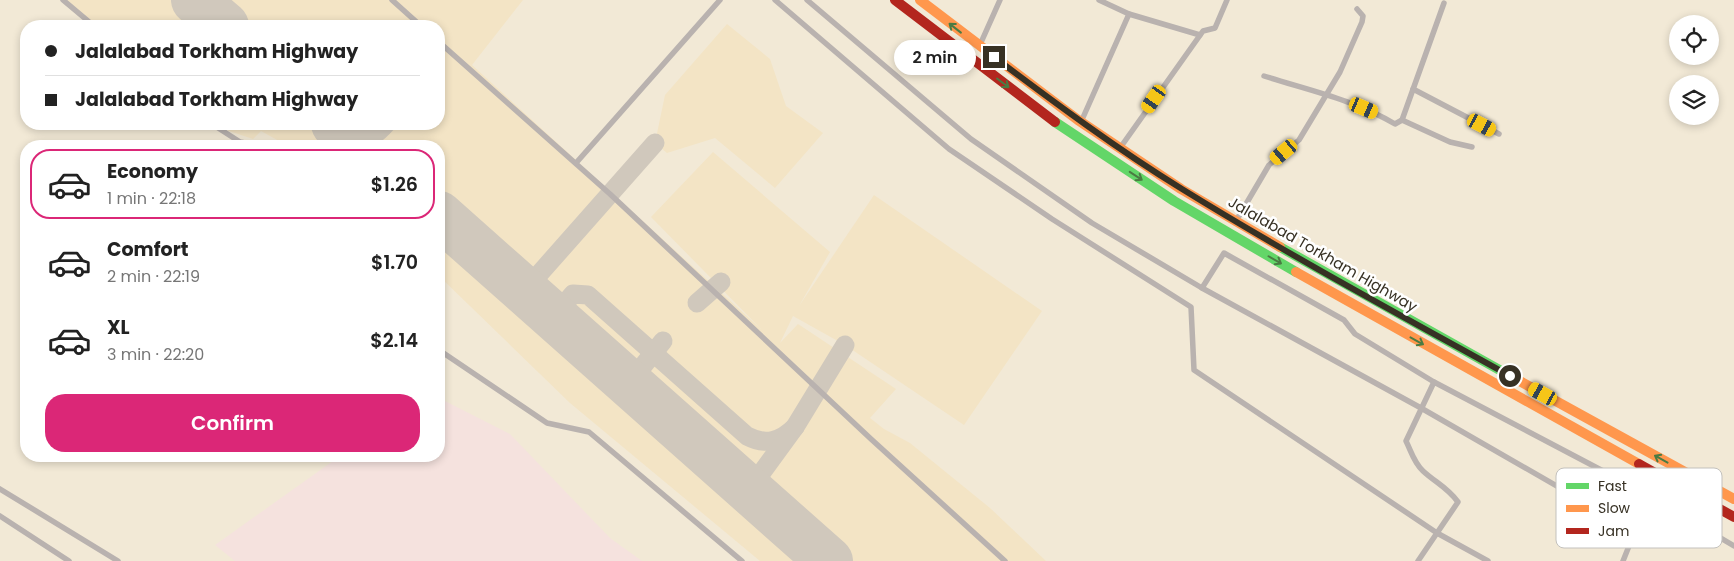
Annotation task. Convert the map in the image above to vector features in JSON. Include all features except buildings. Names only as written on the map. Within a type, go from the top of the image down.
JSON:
[{"type":"highway","points":[[895,0],[1069,132],[1174,201],[1354,306],[1646,468]]},
{"type":"highway","name":"Jalalabad Torkham Highway","points":[[920,0],[979,47],[1081,122],[1181,189],[1370,299],[1678,468]]},
{"type":"highway","name":"Jalalabad Torkham Highway","points":[[1722,492],[1734,499]]},
{"type":"highway","points":[[1722,510],[1734,517]]},
{"type":"street","points":[[63,0],[87,20]]},
{"type":"street","points":[[392,0],[414,20]]},
{"type":"street","points":[[576,163],[720,0]]},
{"type":"street","points":[[775,0],[949,149],[1052,219],[1191,307],[1194,370],[1437,533],[1488,561]]},
{"type":"street","points":[[807,0],[971,139],[1092,223],[1202,288],[1421,408],[1556,486]]},
{"type":"street","points":[[979,47],[1000,0]]},
{"type":"street","points":[[1098,0],[1129,14],[1200,35]]},
{"type":"street","points":[[1120,148],[1203,30],[1215,28],[1227,0]]},
{"type":"street","points":[[1264,76],[1368,110],[1395,124],[1402,120],[1444,4]]},
{"type":"street","points":[[1236,221],[1269,165],[1299,140],[1340,72],[1362,22],[1363,16],[1357,9]]},
{"type":"street","points":[[1081,122],[1129,14]]},
{"type":"street","points":[[445,47],[576,163],[1005,561]]},
{"type":"street","points":[[1413,89],[1499,134]]},
{"type":"street","points":[[1402,120],[1450,142],[1472,147]]},
{"type":"street","points":[[221,130],[237,140]]},
{"type":"street","points":[[1202,288],[1224,253],[1344,320],[1355,334],[1434,382],[1597,468]]},
{"type":"street","points":[[445,354],[546,423],[589,432],[742,561]]},
{"type":"street","points":[[1418,561],[1458,502],[1448,488],[1422,471],[1415,461],[1406,440],[1434,382]]},
{"type":"street","points":[[0,489],[118,561]]},
{"type":"street","points":[[0,516],[69,561]]},
{"type":"street","points":[[1722,539],[1734,546]]},
{"type":"street","points":[[1623,561],[1628,548]]},
{"type":"shaded area","points":[[66,0],[523,0],[472,65],[761,329],[651,217],[713,152],[830,252],[799,306],[874,195],[1042,311],[964,425],[845,345],[793,316],[780,343],[798,324],[896,389],[870,418],[884,429],[910,443],[990,508],[1046,561],[760,561],[570,403],[445,282],[445,140],[277,140],[261,131],[253,139],[228,130],[445,130],[445,20],[91,20]]},
{"type":"shaded area","points":[[727,24],[770,59],[786,106],[823,133],[775,188],[715,138],[667,153],[655,143],[665,95]]},
{"type":"shaded area","points":[[445,401],[510,434],[610,538],[642,561],[235,561],[215,545],[332,462],[445,462]]},
{"type":"taxiway","points":[[343,130],[360,138],[370,137],[380,130]]},
{"type":"taxiway","points":[[510,279],[524,285],[533,281],[655,143]]},
{"type":"taxiway","points":[[533,281],[529,292],[536,303]]},
{"type":"taxiway","points":[[697,303],[721,282]]},
{"type":"taxiway","points":[[553,317],[573,294],[588,295],[747,436],[761,441],[773,441],[784,436],[795,427]]},
{"type":"taxiway","points":[[620,377],[634,377],[663,341]]},
{"type":"taxiway","points":[[742,485],[754,483],[795,427],[845,345]]},
{"type":"taxiway","points":[[634,377],[635,387],[642,395]]},
{"type":"taxiway","points":[[757,480],[755,489],[760,501]]},
{"type":"runway","points":[[195,0],[218,20]]},
{"type":"runway","points":[[342,130],[353,140]]},
{"type":"runway","points":[[445,220],[829,561]]},
{"type":"traffic: fast","points":[[1055,122],[1174,201],[1296,272]]},
{"type":"traffic: fast","points":[[1280,247],[1505,373]]},
{"type":"traffic: slow","points":[[920,0],[1078,120],[1181,189],[1280,247]]},
{"type":"traffic: slow","points":[[1296,272],[1639,464]]},
{"type":"traffic: slow","points":[[1505,373],[1678,468]]},
{"type":"traffic: slow","points":[[1722,492],[1734,499]]},
{"type":"traffic: jam","points":[[895,0],[1055,122]]},
{"type":"traffic: jam","points":[[1639,464],[1646,468]]},
{"type":"traffic: jam","points":[[1722,510],[1734,517]]},
{"type":"route","points":[[994,57],[1078,120],[1181,189],[1362,295],[1510,376]]}]
